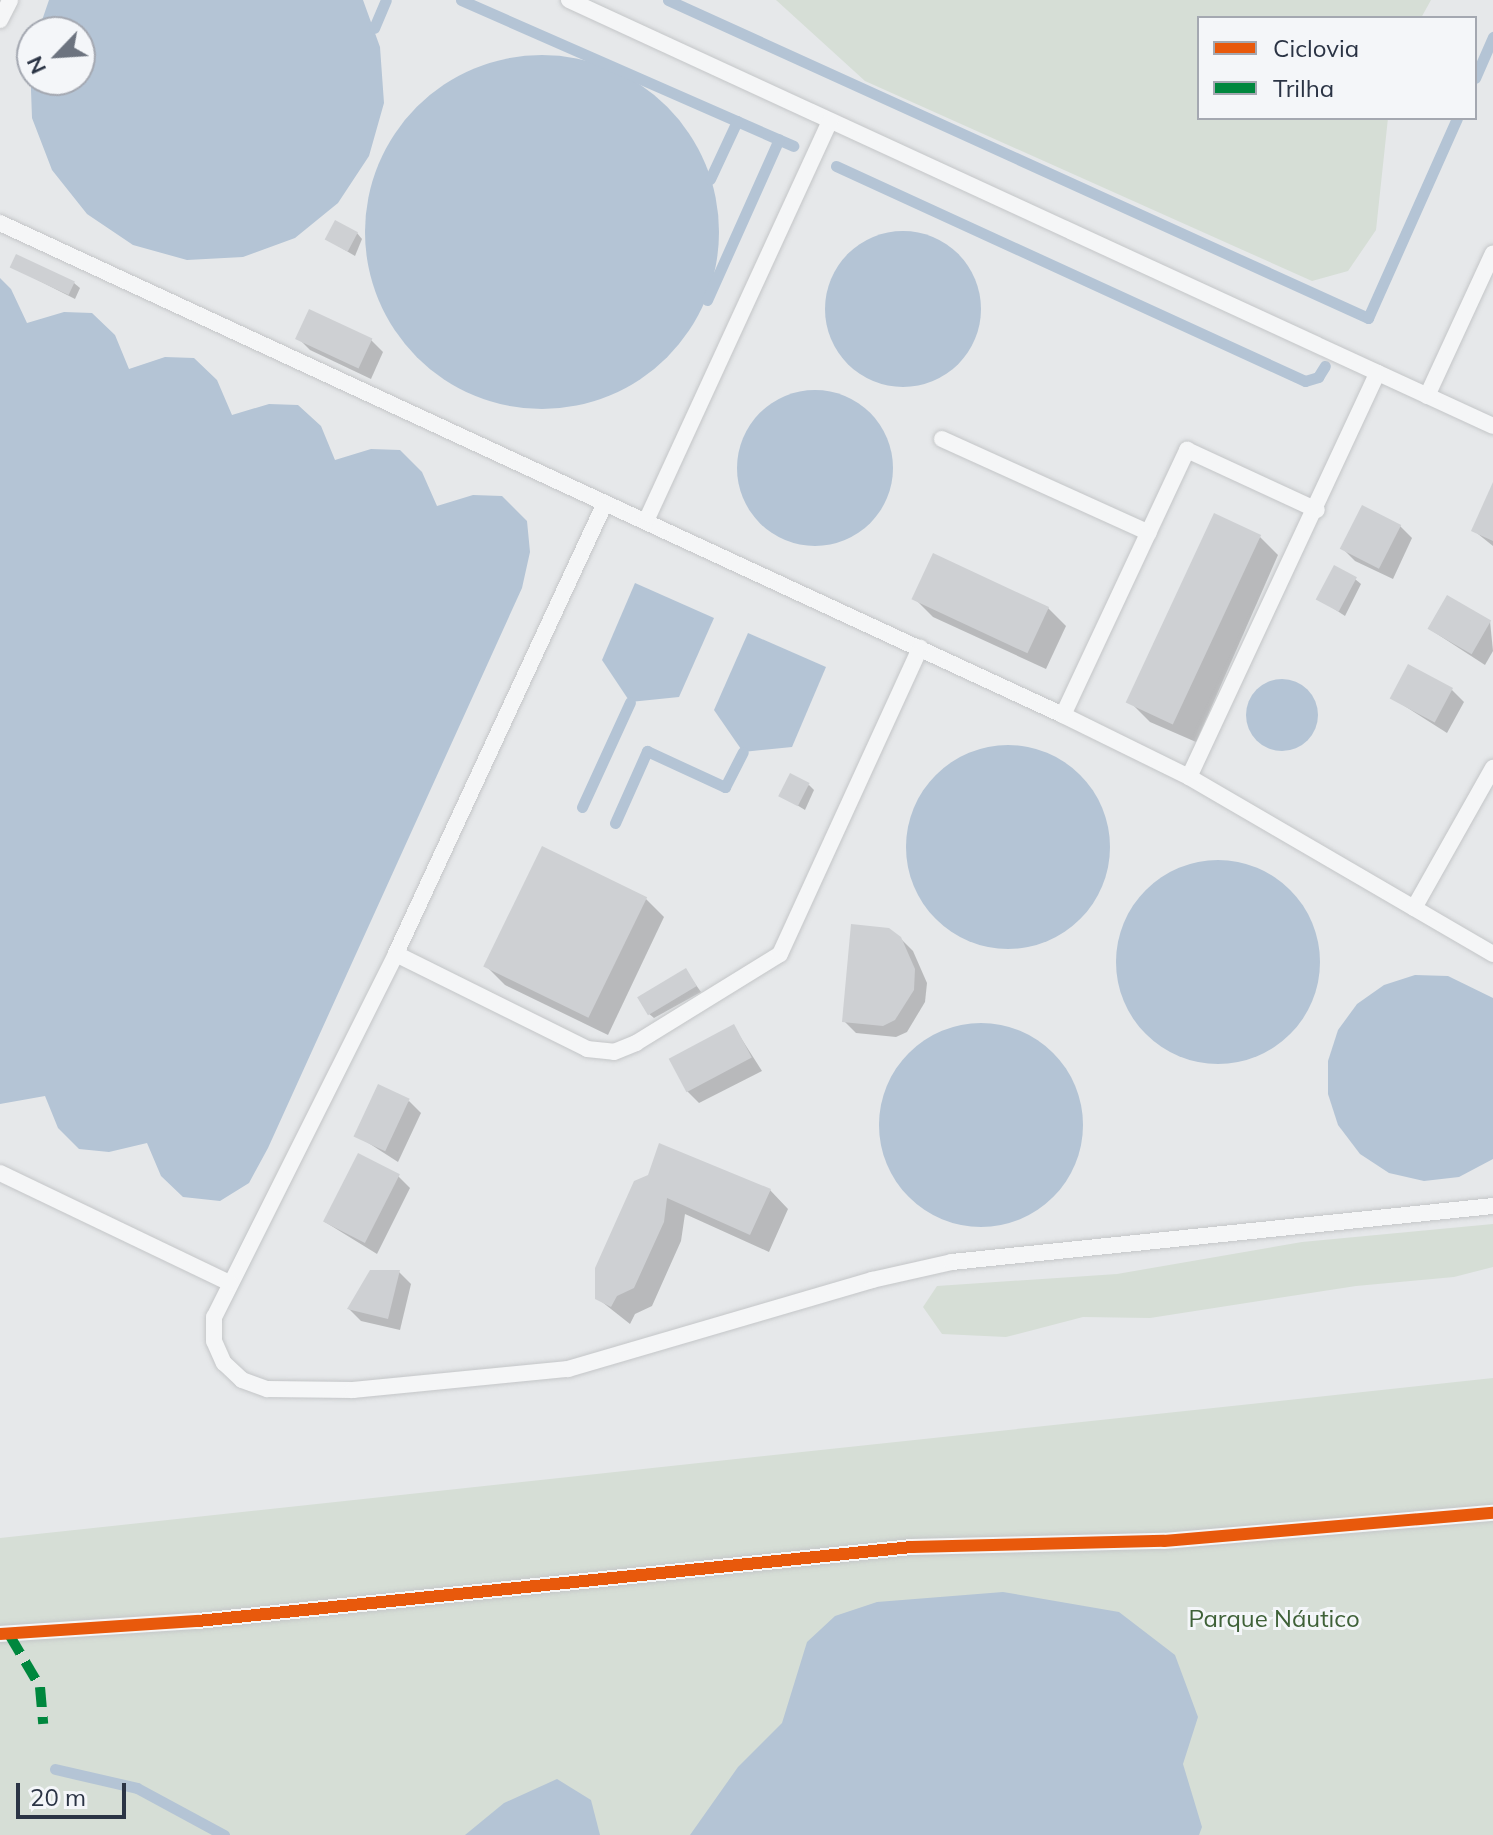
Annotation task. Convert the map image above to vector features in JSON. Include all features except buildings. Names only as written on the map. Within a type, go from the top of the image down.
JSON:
[{"type":"lane","points":[[0,20],[10,0]]},
{"type":"lane","points":[[569,0],[1493,426]]},
{"type":"lane","points":[[646,521],[830,121]]},
{"type":"lane","points":[[0,223],[1063,715],[1189,777],[1493,954]]},
{"type":"lane","points":[[1427,396],[1493,253]]},
{"type":"lane","points":[[1189,777],[1317,510],[1377,373]]},
{"type":"lane","points":[[942,439],[1149,533]]},
{"type":"lane","points":[[1063,715],[1187,450],[1317,510]]},
{"type":"lane","points":[[605,503],[396,954],[214,1317],[214,1341],[224,1363],[242,1380],[267,1389],[353,1390],[568,1369],[872,1280],[952,1262],[1493,1206]]},
{"type":"lane","points":[[396,954],[587,1049],[614,1052],[636,1043],[780,954],[920,648]]},
{"type":"lane","points":[[1414,908],[1493,768]]},
{"type":"lane","points":[[0,1173],[230,1283]]},
{"type":"lane","points":[[0,1634],[198,1621],[912,1547],[1164,1541],[1493,1513]]},
{"type":"green space","points":[[776,0],[1431,0],[1422,16],[1197,16],[1197,120],[1388,120],[1376,230],[1348,271],[1312,281],[865,81]]},
{"type":"green space","points":[[1493,1224],[1493,1267],[1454,1277],[1356,1286],[1150,1318],[1083,1317],[1006,1337],[942,1334],[923,1307],[937,1286],[1117,1274],[1302,1242]]},
{"type":"green space","name":"Parque Náutico","points":[[1493,1378],[1493,1835],[0,1835],[0,1538]]},
{"type":"water","points":[[49,0],[363,0],[380,47],[384,103],[369,156],[338,203],[295,238],[243,257],[187,260],[133,245],[87,214],[52,170],[32,118],[31,96],[96,96],[96,16],[44,16]]},
{"type":"water","points":[[542,55],[577,58],[610,69],[640,85],[667,107],[689,134],[705,164],[716,197],[719,232],[716,267],[705,300],[689,330],[667,357],[640,379],[610,395],[577,406],[542,409],[507,406],[474,395],[444,379],[417,357],[395,330],[379,300],[368,267],[365,232],[368,197],[379,164],[395,134],[417,107],[444,85],[474,69],[507,58]]},
{"type":"water","points":[[903,231],[933,237],[958,254],[975,279],[981,309],[975,339],[958,364],[933,381],[903,387],[873,381],[848,364],[831,339],[825,309],[831,279],[848,254],[873,237]]},
{"type":"water","points":[[0,278],[11,289],[27,323],[64,312],[92,313],[115,335],[129,369],[165,357],[194,358],[217,380],[232,415],[269,404],[298,405],[321,426],[335,460],[371,449],[400,450],[422,472],[437,506],[473,495],[502,496],[527,521],[530,552],[522,588],[268,1148],[249,1183],[220,1201],[183,1197],[161,1176],[147,1143],[109,1152],[79,1149],[58,1128],[45,1096],[0,1104]]},
{"type":"water","points":[[815,390],[845,396],[870,413],[887,438],[893,468],[887,498],[870,523],[845,540],[815,546],[785,540],[760,523],[743,498],[737,468],[743,438],[760,413],[785,396]]},
{"type":"water","points":[[635,583],[714,618],[679,697],[630,702],[602,660]]},
{"type":"water","points":[[748,633],[826,667],[792,747],[743,752],[714,710]]},
{"type":"water","points":[[1289,679],[1308,689],[1316,701],[1316,729],[1308,741],[1296,749],[1275,751],[1256,741],[1248,729],[1246,708],[1256,689],[1268,681]]},
{"type":"water","points":[[1008,745],[1047,752],[1080,775],[1103,808],[1110,847],[1103,886],[1080,919],[1047,942],[1008,949],[969,942],[936,919],[913,886],[906,847],[913,808],[936,775],[969,752]]},
{"type":"water","points":[[1218,860],[1257,867],[1290,890],[1313,923],[1320,962],[1313,1001],[1290,1034],[1257,1057],[1218,1064],[1179,1057],[1146,1034],[1123,1001],[1116,962],[1123,923],[1146,890],[1179,867]]},
{"type":"water","points":[[1415,975],[1448,976],[1493,998],[1493,1159],[1459,1177],[1424,1181],[1389,1173],[1360,1154],[1338,1125],[1328,1094],[1328,1061],[1338,1030],[1357,1004],[1384,985]]},
{"type":"water","points":[[981,1023],[1020,1030],[1053,1053],[1076,1086],[1083,1125],[1076,1164],[1053,1197],[1020,1220],[981,1227],[942,1220],[909,1197],[886,1164],[879,1125],[886,1086],[909,1053],[942,1030]]},
{"type":"water","points":[[1003,1592],[1119,1612],[1175,1655],[1198,1717],[1183,1764],[1202,1827],[1199,1835],[690,1835],[738,1767],[782,1723],[807,1642],[835,1616],[877,1602]]},
{"type":"water","points":[[557,1779],[591,1800],[600,1835],[465,1835],[504,1803]]},
{"type":"waterway","points":[[374,28],[386,0]]},
{"type":"waterway","points":[[461,0],[793,146]]},
{"type":"waterway","points":[[668,0],[1368,318],[1456,120]]},
{"type":"waterway","points":[[1477,73],[1493,37]]},
{"type":"waterway","points":[[710,179],[737,121]]},
{"type":"waterway","points":[[707,300],[779,139]]},
{"type":"waterway","points":[[836,166],[1305,381],[1318,377],[1325,366]]},
{"type":"waterway","points":[[582,807],[630,702]]},
{"type":"waterway","points":[[615,823],[647,751],[725,787],[743,752]]},
{"type":"waterway","points":[[55,1769],[137,1788],[224,1835]]},
{"type":"marked path","points":[[10,1636],[40,1687],[43,1724]]},
{"type":"cycle path","points":[[0,1634],[198,1621],[912,1547],[1164,1541],[1493,1513]]}]
